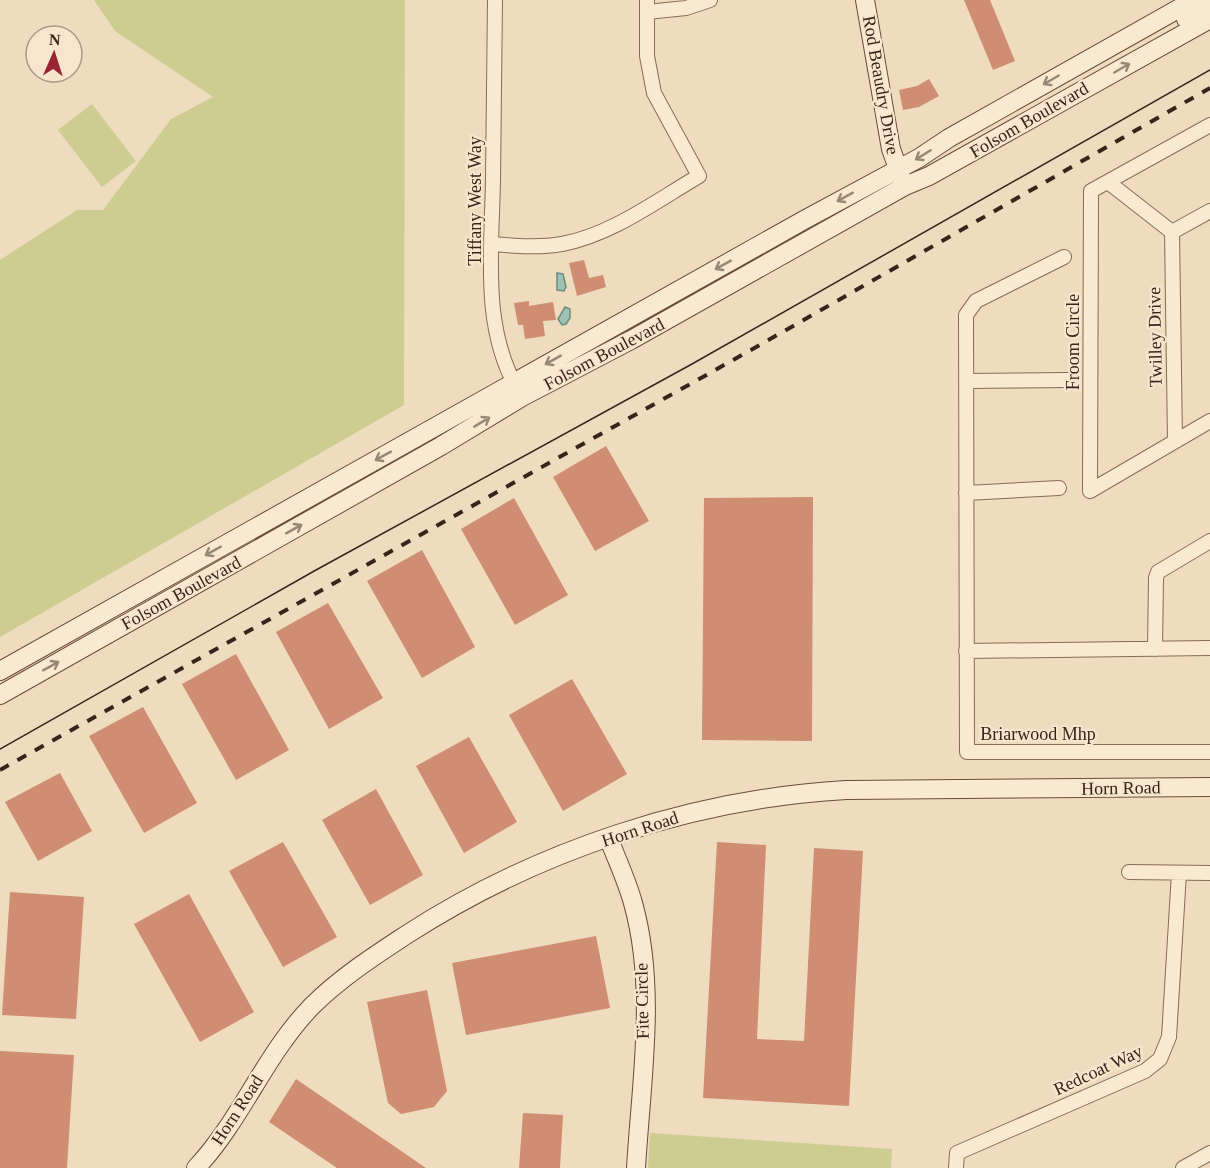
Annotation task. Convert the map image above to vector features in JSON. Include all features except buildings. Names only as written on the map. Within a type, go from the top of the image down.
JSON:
[{"type":"main road","name":"Rod Beaudry Drive","points":[[865,0],[891,149],[897,170],[905,186]]},
{"type":"main road","name":"Folsom Boulevard","points":[[0,671],[518,390],[1194,0]]},
{"type":"main road","points":[[1150,51],[1158,36],[1200,11],[1209,0]]},
{"type":"main road","name":"Folsom Boulevard","points":[[0,694],[441,446],[518,390],[712,296],[905,186],[930,176],[1210,19]]},
{"type":"main road","name":"Horn Road","points":[[196,1168],[227,1130],[290,1032],[338,983],[432,919],[496,883],[547,860],[670,818],[792,793],[846,790],[1210,787]]},
{"type":"main road","name":"Fite Circle","points":[[609,839],[633,903],[644,970],[644,1029],[636,1168]]},
{"type":"street","name":"Tiffany West Way","points":[[495,0],[492,244],[494,322],[506,370],[518,390]]},
{"type":"street","points":[[492,244],[536,247],[560,244],[593,235],[699,176],[654,93],[647,56],[647,6],[686,8],[710,0]]},
{"type":"street","name":"Froom Circle","points":[[1210,125],[1091,191],[1090,491],[1210,421]]},
{"type":"street","points":[[1108,182],[1172,232],[1210,211]]},
{"type":"street","name":"Twilley Drive","points":[[1172,232],[1174,441]]},
{"type":"street","name":"Briarwood Mhp","points":[[1064,257],[976,301],[966,315],[967,752],[1210,752]]},
{"type":"street","points":[[966,381],[1068,380]]},
{"type":"street","points":[[966,493],[1059,488]]},
{"type":"street","points":[[1155,649],[1158,572],[1210,541]]},
{"type":"street","points":[[966,651],[1210,648]]},
{"type":"street","points":[[1129,873],[1210,873]]},
{"type":"street","name":"Redcoat Way","points":[[956,1168],[957,1154],[1145,1071],[1160,1059],[1169,1037],[1179,873]]},
{"type":"street","points":[[1183,1168],[1210,1153]]},
{"type":"green space","points":[[94,0],[405,0],[404,405],[0,637],[0,260],[77,210],[103,210],[171,119],[213,97],[115,31]]},
{"type":"green space","points":[[92,104],[136,161],[102,187],[58,130]]},
{"type":"green space","points":[[650,1133],[892,1149],[891,1168],[648,1168]]},
{"type":"shaded area","points":[[557,273],[563,274],[566,287],[564,291],[557,290]]},
{"type":"shaded area","points":[[565,307],[570,309],[570,318],[566,324],[562,325],[558,319]]},
{"type":"tram line","points":[[0,749],[316,570],[692,364],[1210,70]]},
{"type":"railway","points":[[0,770],[751,350],[1210,88]]}]
